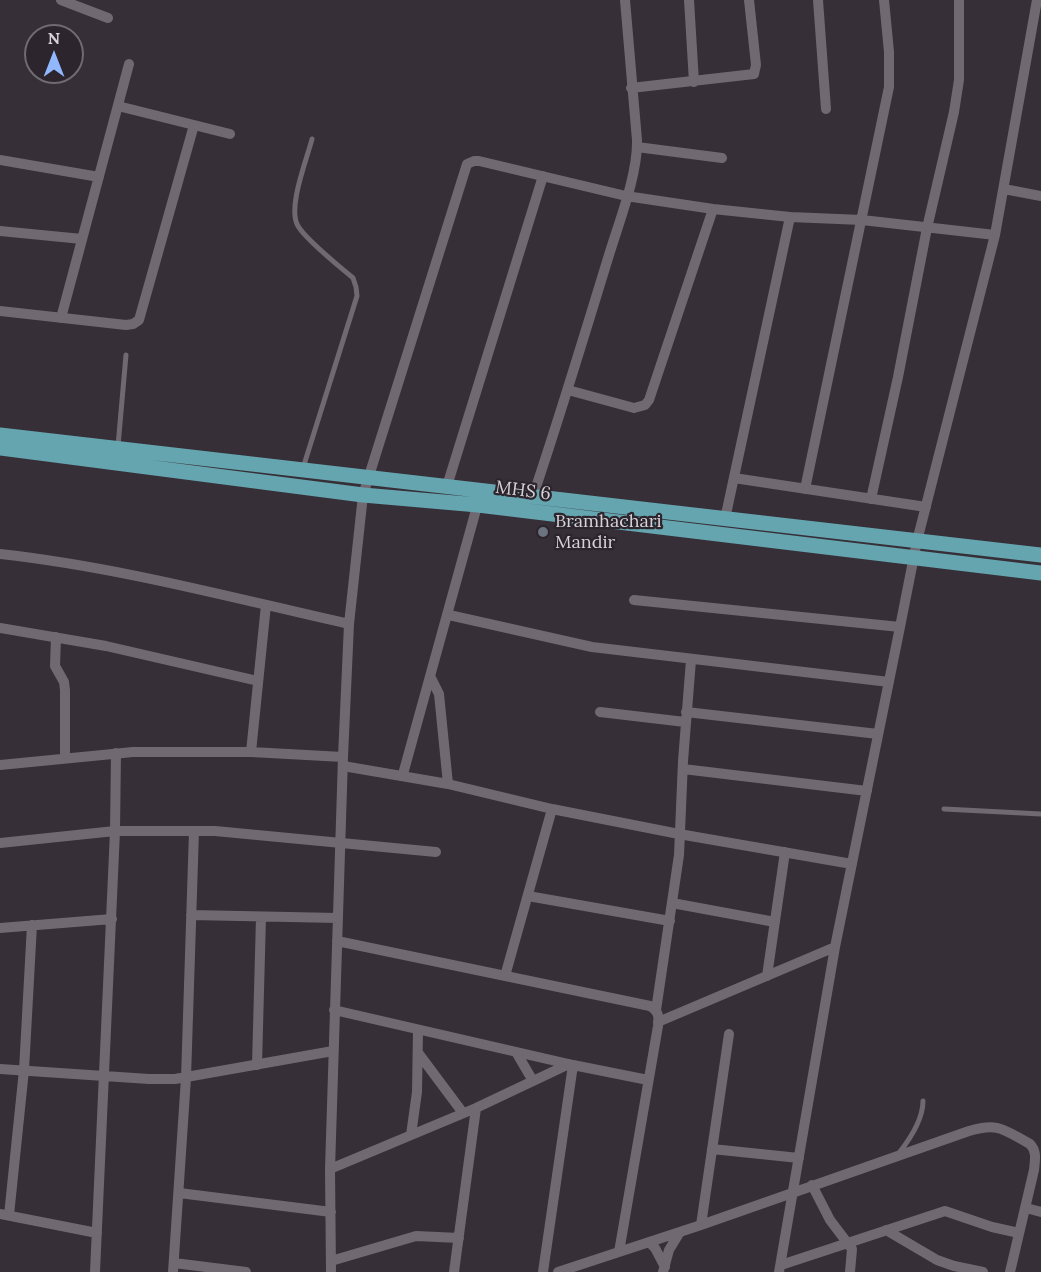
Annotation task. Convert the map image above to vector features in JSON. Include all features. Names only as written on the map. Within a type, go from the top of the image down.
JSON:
[{"type":"main road","points":[[0,435],[447,486],[480,498],[533,496],[1041,555]]},
{"type":"main road","name":"MHS 6","points":[[0,448],[363,495],[480,498],[914,558],[1041,573]]},
{"type":"street","points":[[61,0],[108,18]]},
{"type":"street","points":[[533,496],[568,390],[626,196],[637,147],[625,0]]},
{"type":"street","points":[[689,0],[694,82]]},
{"type":"street","points":[[631,88],[750,76],[756,72],[749,0]]},
{"type":"street","points":[[818,0],[826,109]]},
{"type":"street","points":[[805,489],[889,87],[889,52],[884,0]]},
{"type":"street","points":[[871,499],[927,228],[954,112],[959,80],[959,0]]},
{"type":"street","points":[[1019,1233],[992,1227],[945,1211],[780,1268],[835,947],[917,541],[995,234],[1037,0]]},
{"type":"street","points":[[62,318],[129,64]]},
{"type":"street","points":[[118,106],[230,135]]},
{"type":"street","points":[[0,311],[126,325],[134,324],[139,320],[194,125]]},
{"type":"street","points":[[637,147],[722,158]]},
{"type":"street","points":[[0,160],[99,177]]},
{"type":"street","points":[[459,1238],[416,1236],[331,1266],[330,1169],[343,761],[349,624],[363,495],[467,164],[479,161],[626,196],[713,209],[790,217],[862,220],[995,234]]},
{"type":"street","points":[[447,486],[543,176]]},
{"type":"street","points":[[1004,189],[1041,196]]},
{"type":"street","points":[[568,390],[634,408],[645,405],[649,400],[713,209]]},
{"type":"street","points":[[725,519],[790,217]]},
{"type":"street","points":[[0,231],[82,239]]},
{"type":"street","points":[[735,478],[926,507]]},
{"type":"street","points":[[403,774],[480,498]]},
{"type":"street","points":[[0,554],[55,560],[349,624]]},
{"type":"street","points":[[634,600],[900,627]]},
{"type":"street","points":[[251,752],[266,605]]},
{"type":"street","points":[[449,615],[592,647],[889,682]]},
{"type":"street","points":[[0,628],[106,646],[258,681]]},
{"type":"street","points":[[56,638],[55,666],[64,682],[65,690],[65,758]]},
{"type":"street","points":[[656,1010],[679,855],[691,660]]},
{"type":"street","points":[[431,678],[439,694],[448,784]]},
{"type":"street","points":[[600,712],[686,717],[878,734]]},
{"type":"street","points":[[0,765],[116,753],[251,752],[343,761],[552,809],[852,864]]},
{"type":"street","points":[[95,1272],[112,919],[116,753]]},
{"type":"street","points":[[683,769],[867,791]]},
{"type":"street","points":[[505,976],[552,809]]},
{"type":"street","points":[[0,843],[115,831],[247,832],[436,852]]},
{"type":"street","points":[[194,831],[186,1078],[173,1268],[246,1272]]},
{"type":"street","points":[[767,976],[785,852]]},
{"type":"street","points":[[528,896],[670,921]]},
{"type":"street","points":[[672,903],[775,922]]},
{"type":"street","points":[[191,915],[338,918]]},
{"type":"street","points":[[257,1065],[261,917]]},
{"type":"street","points":[[0,928],[112,919]]},
{"type":"street","points":[[32,925],[24,1070],[5,1214],[97,1233]]},
{"type":"street","points":[[337,940],[650,1006],[656,1010],[659,1016],[619,1252]]},
{"type":"street","points":[[658,1022],[835,947]]},
{"type":"street","points":[[334,1010],[571,1065],[648,1080]]},
{"type":"street","points":[[411,1135],[417,1092],[418,1030]]},
{"type":"street","points":[[701,1225],[729,1034]]},
{"type":"street","points":[[0,1068],[105,1077],[186,1078],[333,1050]]},
{"type":"street","points":[[516,1052],[532,1081]]},
{"type":"street","points":[[419,1054],[463,1113]]},
{"type":"street","points":[[330,1169],[476,1108],[571,1065]]},
{"type":"street","points":[[543,1272],[571,1065]]},
{"type":"street","points":[[454,1272],[476,1108]]},
{"type":"street","points":[[558,1272],[583,1268],[619,1252],[991,1125],[998,1126],[1030,1144],[1038,1155],[1010,1272]]},
{"type":"street","points":[[712,1149],[799,1158]]},
{"type":"street","points":[[812,1185],[830,1220],[849,1244],[853,1254],[850,1272]]},
{"type":"street","points":[[179,1193],[331,1212]]},
{"type":"street","points":[[1026,1208],[1041,1212]]},
{"type":"street","points":[[886,1230],[953,1269],[983,1272]]},
{"type":"street","points":[[665,1270],[669,1250],[680,1232]]},
{"type":"street","points":[[649,1242],[655,1248],[665,1270]]},
{"type":"lane","points":[[302,470],[357,296],[353,278],[304,234],[295,220],[296,199],[312,139]]},
{"type":"lane","points":[[118,448],[126,356]]},
{"type":"lane","points":[[944,809],[1041,814]]},
{"type":"lane","points":[[896,1157],[914,1130],[921,1114],[922,1101]]},
{"type":"place","name":"Bramhachari Mandir","points":[[543,532]]}]
